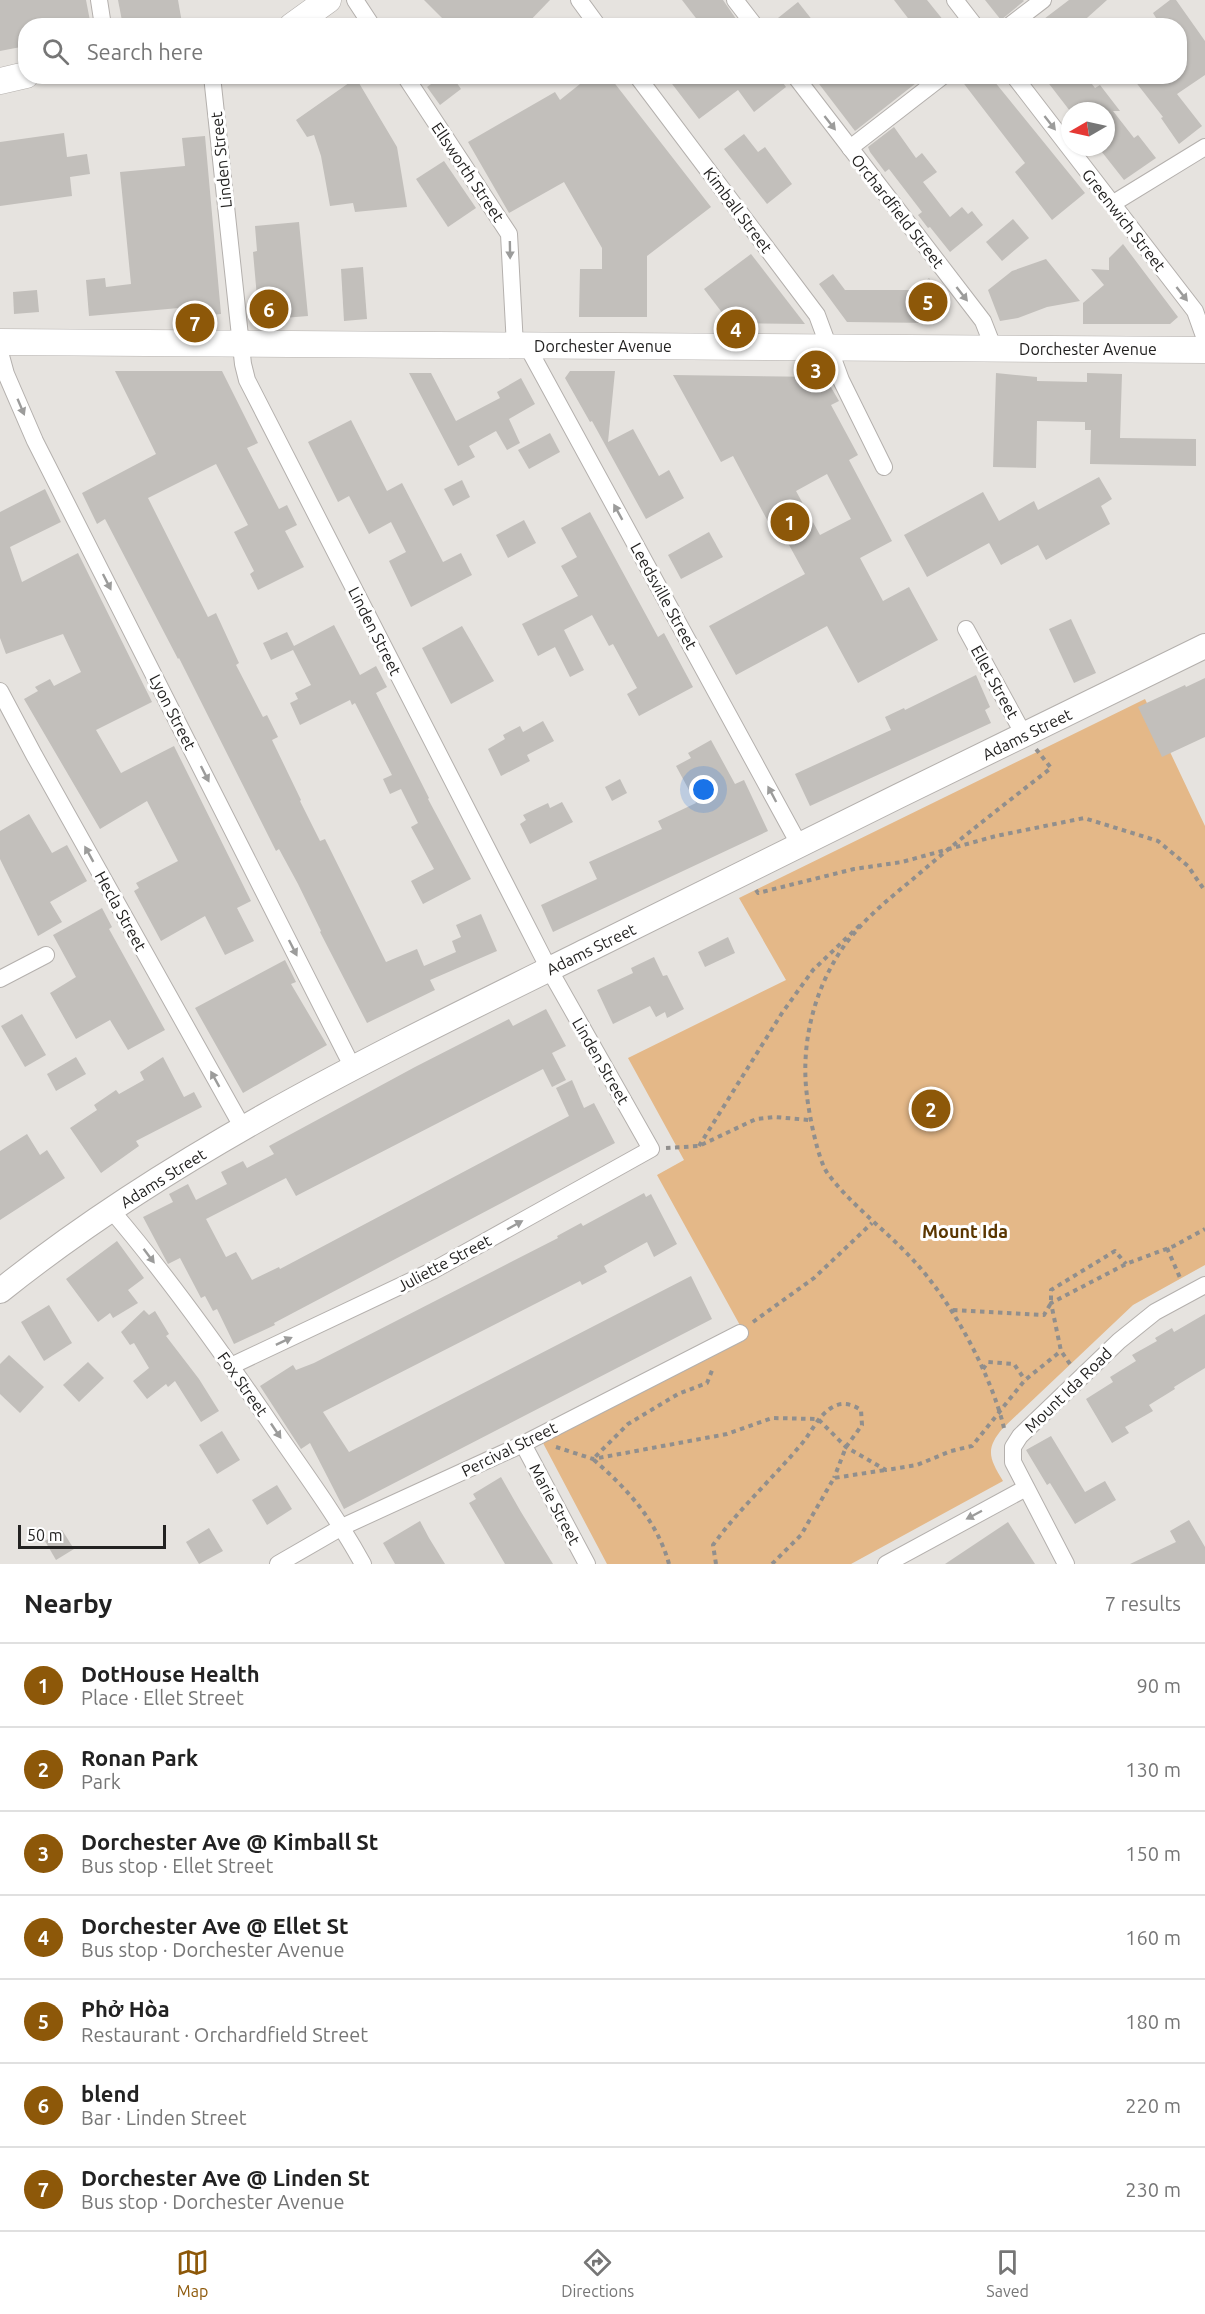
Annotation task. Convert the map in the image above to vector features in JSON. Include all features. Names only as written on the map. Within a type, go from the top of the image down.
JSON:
[{"type":"main road","points":[[303,18],[328,0]]},
{"type":"main road","points":[[0,81],[18,77]]},
{"type":"main road","name":"Dorchester Avenue","points":[[0,342],[1205,350]]},
{"type":"main road","name":"Adams Street","points":[[0,1292],[31,1267],[135,1193],[353,1068],[1205,646]]},
{"type":"street","points":[[99,0],[102,18]]},
{"type":"street","points":[[355,0],[367,18]]},
{"type":"street","points":[[579,0],[592,18]]},
{"type":"street","points":[[735,0],[749,18]]},
{"type":"street","points":[[955,0],[969,18]]},
{"type":"street","points":[[1019,18],[1043,0]]},
{"type":"street","name":"Linden Street","points":[[213,84],[241,344],[247,380],[549,969],[651,1149]]},
{"type":"street","name":"Ellsworth Street","points":[[410,84],[509,234],[521,346]]},
{"type":"street","name":"Kimball Street","points":[[643,84],[814,310],[830,348]]},
{"type":"street","name":"Orchardfield Street","points":[[801,84],[983,321],[994,349]]},
{"type":"street","points":[[850,148],[933,84]]},
{"type":"street","name":"Greenwich Street","points":[[1020,84],[1195,311],[1205,339]]},
{"type":"street","points":[[1112,204],[1205,147]]},
{"type":"street","name":"Leedsville Street","points":[[521,346],[800,846]]},
{"type":"street","points":[[830,348],[841,380],[884,467]]},
{"type":"street","name":"Lyon Street","points":[[0,352],[6,374],[35,441],[353,1068]]},
{"type":"street","name":"Ellet Street","points":[[966,629],[1024,735]]},
{"type":"street","name":"Hecla Street","points":[[0,691],[33,756],[244,1130]]},
{"type":"street","points":[[0,979],[46,955]]},
{"type":"street","name":"Juliette Street","points":[[231,1366],[434,1270],[651,1149]]},
{"type":"street","name":"Fox Street","points":[[112,1211],[133,1235],[231,1366],[342,1527],[363,1564]]},
{"type":"street","name":"Mount Ida Road","points":[[1066,1564],[1013,1462],[1013,1447],[1020,1436],[1119,1341],[1155,1312],[1205,1285]]},
{"type":"street","name":"Percival Street","points":[[278,1564],[342,1527],[523,1444],[740,1333]]},
{"type":"street","name":"Marie Street","points":[[523,1444],[587,1564]]},
{"type":"street","points":[[886,1564],[1026,1488]]},
{"type":"path","points":[[699,1146],[782,1013],[813,970],[872,914],[945,851],[1051,768],[1024,735]]},
{"type":"path","points":[[744,873],[759,893],[855,869],[902,862],[996,836],[1084,818],[1158,841],[1188,866],[1205,891]]},
{"type":"path","points":[[872,914],[835,960],[809,1026],[804,1074],[809,1120],[826,1173],[872,1223],[915,1261],[952,1310],[983,1370],[1000,1410]]},
{"type":"path","points":[[651,1149],[699,1146],[756,1119],[775,1117],[809,1120]]},
{"type":"path","points":[[740,1333],[814,1278],[872,1223]]},
{"type":"path","points":[[952,1310],[1044,1315],[1051,1303],[1126,1264],[1167,1248],[1205,1229]]},
{"type":"path","points":[[1167,1248],[1188,1294]]},
{"type":"path","points":[[834,1478],[917,1465],[972,1446],[1025,1380],[1061,1351],[1051,1303],[1051,1290],[1115,1251],[1126,1264]]},
{"type":"path","points":[[593,1459],[628,1424],[678,1394],[706,1383],[717,1358]]},
{"type":"path","points":[[983,1370],[988,1362],[1003,1362],[1014,1365],[1025,1380]]},
{"type":"path","points":[[716,1564],[713,1545],[730,1521],[801,1445],[818,1419],[833,1406],[850,1403],[861,1410],[862,1425],[846,1447],[834,1478],[801,1535],[772,1564]]},
{"type":"path","points":[[593,1459],[727,1434],[772,1418],[818,1419],[846,1447],[886,1470]]},
{"type":"path","points":[[523,1444],[543,1443],[593,1459],[618,1481],[644,1511],[669,1564]]},
{"type":"shaded area","points":[[1145,699],[1205,826],[1205,1265],[1133,1305],[1003,1428],[993,1442],[991,1454],[1003,1481],[851,1564],[607,1564],[543,1443],[747,1338],[657,1175],[684,1160],[628,1058],[786,980],[739,898]]},
{"type":"building","points":[[0,0],[86,0],[89,18],[18,18],[18,48],[0,51]]},
{"type":"building","points":[[118,0],[178,0],[181,18],[121,18]]},
{"type":"building","points":[[424,0],[550,0],[533,18],[442,18]]},
{"type":"building","points":[[682,0],[723,0],[735,18],[696,18]]},
{"type":"building","points":[[894,0],[927,0],[942,18],[908,18]]},
{"type":"building","points":[[985,0],[1024,1],[1003,18],[999,18]]},
{"type":"building","points":[[1069,0],[1107,0],[1087,18],[1045,18]]},
{"type":"building","points":[[1170,0],[1176,0],[1205,41],[1205,75],[1177,94],[1202,126],[1179,144],[1161,118],[1163,117],[1137,84],[1187,84],[1187,18],[1156,18],[1153,13]]},
{"type":"building","points":[[798,2],[811,18],[778,18]]},
{"type":"building","points":[[347,84],[360,84],[397,147],[407,207],[355,212],[353,203],[330,206],[321,156],[314,135],[307,137],[296,120]]},
{"type":"building","points":[[431,84],[458,84],[461,89],[440,105],[427,87]]},
{"type":"building","points":[[580,84],[615,84],[711,207],[647,256],[647,317],[579,317],[580,269],[602,269],[602,248],[564,182],[509,213],[468,142],[555,92],[560,100]]},
{"type":"building","points":[[672,84],[784,84],[786,87],[754,112],[738,90],[699,119]]},
{"type":"building","points":[[819,84],[915,84],[855,131]]},
{"type":"building","points":[[964,84],[996,84],[1085,193],[1052,220],[1015,172],[1025,163]]},
{"type":"building","points":[[1049,84],[1092,84],[1095,88],[1100,85],[1113,102],[1063,102]]},
{"type":"building","points":[[1115,114],[1134,138],[1138,135],[1156,158],[1124,180],[1105,156],[1115,156]]},
{"type":"building","points":[[894,127],[916,158],[922,153],[937,172],[923,182],[950,217],[962,207],[968,214],[972,211],[983,225],[950,252],[918,215],[922,212],[889,169],[885,172],[870,152],[868,147]]},
{"type":"building","points":[[64,133],[67,157],[87,154],[90,174],[70,177],[72,196],[0,206],[0,142]]},
{"type":"building","points":[[744,134],[758,152],[765,147],[792,184],[767,204],[724,149]]},
{"type":"building","points":[[205,136],[221,314],[180,318],[179,308],[89,316],[86,280],[105,278],[106,287],[131,284],[120,172],[185,166],[182,138]]},
{"type":"building","points":[[444,161],[476,208],[448,227],[416,179]]},
{"type":"building","points":[[1013,219],[1029,238],[1002,261],[986,242]]},
{"type":"building","points":[[299,222],[308,316],[259,320],[253,252],[257,251],[255,226]]},
{"type":"building","points":[[1123,244],[1178,317],[1170,324],[1083,324],[1083,303],[1104,285],[1091,269],[1109,270],[1109,258]]},
{"type":"building","points":[[751,254],[805,324],[730,323],[704,289]]},
{"type":"building","points":[[1046,259],[1080,301],[1047,307],[1018,318],[1000,321],[988,290],[1012,271]]},
{"type":"building","points":[[363,267],[367,319],[344,321],[341,269]]},
{"type":"building","points":[[833,274],[845,290],[914,290],[929,278],[948,303],[933,323],[847,322],[819,284]]},
{"type":"building","points":[[37,290],[39,312],[14,314],[13,292]]},
{"type":"building","points":[[115,371],[222,371],[258,443],[247,448],[279,509],[287,505],[297,525],[285,531],[304,567],[258,590],[250,574],[254,571],[234,532],[248,525],[216,464],[148,498],[208,617],[216,613],[239,663],[236,665],[263,717],[267,715],[278,737],[272,740],[300,801],[320,841],[325,839],[386,962],[417,949],[424,966],[456,952],[452,941],[461,937],[456,925],[481,914],[497,951],[430,980],[435,990],[367,1023],[298,884],[279,849],[276,851],[179,658],[105,519],[97,524],[82,493],[156,454]]},
{"type":"building","points":[[570,371],[615,371],[608,442],[633,429],[659,476],[669,470],[684,498],[646,519],[592,421],[590,422],[565,378]]},
{"type":"building","points":[[409,373],[431,373],[456,421],[500,398],[497,392],[521,378],[535,404],[509,419],[520,443],[507,450],[496,431],[469,446],[475,457],[458,466]]},
{"type":"building","points":[[996,373],[1037,377],[1037,381],[1087,382],[1087,373],[1122,374],[1120,438],[1196,439],[1196,466],[1090,464],[1091,430],[1085,430],[1085,422],[1037,421],[1036,468],[993,467]]},
{"type":"building","points":[[673,375],[825,377],[839,401],[831,405],[858,455],[849,460],[892,541],[860,558],[883,601],[909,587],[938,640],[858,683],[827,626],[736,675],[709,626],[805,574],[778,525],[772,529],[733,456],[721,462]],"holes":[[[827,474],[851,519],[820,535],[796,491]]]},
{"type":"building","points":[[351,420],[387,491],[402,483],[443,562],[461,553],[472,575],[411,607],[389,561],[406,552],[391,522],[369,534],[349,496],[338,502],[308,442]]},
{"type":"building","points":[[550,433],[560,452],[529,469],[518,450]]},
{"type":"building","points":[[1099,477],[1112,499],[1101,506],[1110,524],[1046,560],[1038,545],[1001,565],[989,543],[927,577],[904,535],[983,492],[999,521],[1034,501],[1038,510]]},
{"type":"building","points":[[462,480],[470,497],[453,506],[444,489]]},
{"type":"building","points":[[45,489],[61,522],[10,547],[22,582],[78,553],[152,702],[96,730],[121,773],[174,746],[251,901],[237,908],[254,941],[225,955],[205,916],[161,941],[134,891],[139,888],[136,883],[178,861],[147,801],[100,829],[24,699],[38,691],[35,687],[50,679],[54,686],[81,672],[63,634],[6,654],[0,638],[0,512]]},
{"type":"building","points":[[590,512],[658,637],[664,633],[693,687],[639,716],[627,694],[637,688],[613,644],[609,646],[592,615],[564,630],[584,670],[570,677],[555,647],[538,656],[522,624],[578,596],[561,566],[577,557],[561,528]]},
{"type":"building","points":[[524,520],[536,543],[508,558],[496,535]]},
{"type":"building","points":[[709,532],[723,557],[681,579],[668,555]]},
{"type":"building","points":[[1071,619],[1096,673],[1074,683],[1049,629]]},
{"type":"building","points":[[334,625],[360,675],[376,666],[387,687],[376,693],[428,799],[471,879],[423,904],[411,881],[434,869],[411,827],[418,823],[401,789],[390,794],[383,779],[392,775],[355,703],[352,705],[350,700],[300,725],[290,703],[298,699],[295,693],[311,685],[293,650],[271,660],[263,643],[287,632],[294,646]]},
{"type":"building","points":[[462,626],[494,681],[451,704],[422,648]]},
{"type":"building","points":[[976,675],[990,707],[985,710],[991,723],[810,806],[795,774],[891,730],[885,717],[904,708],[905,710]]},
{"type":"building","points":[[1205,678],[1205,737],[1162,757],[1138,707]]},
{"type":"building","points":[[543,721],[554,741],[527,755],[530,761],[501,776],[488,749],[505,739],[503,735],[520,726],[523,732]]},
{"type":"building","points":[[711,740],[735,784],[744,780],[768,831],[553,932],[541,905],[597,879],[589,862],[662,829],[658,821],[696,803],[676,766],[691,758],[688,753]]},
{"type":"building","points":[[620,779],[627,793],[612,801],[605,787]]},
{"type":"building","points":[[562,802],[573,822],[530,844],[520,824],[526,820],[523,815],[548,803],[550,808]]},
{"type":"building","points":[[29,814],[52,853],[67,845],[87,881],[50,902],[62,922],[38,936],[0,859],[0,831]]},
{"type":"building","points":[[102,908],[112,927],[109,929],[165,1030],[128,1050],[110,1020],[76,1039],[50,993],[76,977],[53,935]]},
{"type":"building","points":[[728,937],[735,953],[705,967],[698,952]]},
{"type":"building","points":[[654,957],[663,976],[667,975],[684,1009],[667,1018],[665,1012],[656,1017],[650,1006],[613,1024],[597,990],[633,973],[631,968]]},
{"type":"building","points":[[285,960],[296,982],[291,984],[327,1045],[243,1093],[195,1008]]},
{"type":"building","points":[[546,1009],[566,1046],[552,1053],[566,1080],[552,1087],[543,1069],[296,1196],[286,1178],[206,1219],[226,1257],[236,1252],[252,1280],[279,1267],[280,1269],[569,1116],[556,1088],[572,1080],[584,1108],[594,1103],[615,1143],[274,1323],[275,1325],[234,1344],[217,1309],[213,1311],[205,1296],[201,1298],[180,1258],[168,1264],[143,1217],[173,1202],[169,1194],[188,1184],[196,1200],[227,1184],[221,1172],[243,1161],[247,1168],[274,1154],[269,1146],[415,1067],[509,1019],[513,1026]]},
{"type":"building","points":[[22,1014],[46,1055],[25,1067],[1,1026]]},
{"type":"building","points":[[76,1057],[86,1074],[56,1091],[47,1074]]},
{"type":"building","points":[[163,1057],[184,1097],[194,1092],[202,1107],[136,1141],[139,1146],[101,1173],[70,1128],[97,1110],[94,1105],[116,1090],[119,1094],[144,1080],[140,1072]]},
{"type":"building","points":[[27,1134],[40,1155],[47,1150],[65,1178],[0,1220],[0,1151]]},
{"type":"building","points":[[644,1193],[646,1197],[651,1194],[677,1244],[654,1257],[647,1242],[604,1266],[607,1272],[582,1285],[580,1281],[323,1412],[349,1452],[691,1276],[712,1319],[344,1509],[310,1443],[301,1449],[260,1386],[293,1365],[296,1370],[314,1363],[558,1238],[557,1236],[581,1223],[583,1226]]},
{"type":"building","points":[[117,1241],[144,1278],[128,1290],[138,1303],[113,1318],[110,1313],[98,1322],[66,1279]]},
{"type":"building","points":[[49,1305],[72,1343],[44,1361],[21,1322]]},
{"type":"building","points":[[144,1310],[149,1315],[155,1311],[169,1334],[166,1336],[199,1379],[219,1411],[201,1422],[175,1381],[168,1387],[166,1384],[147,1399],[133,1381],[149,1368],[134,1343],[130,1345],[121,1332]]},
{"type":"building","points":[[1205,1314],[1205,1368],[1149,1405],[1153,1411],[1125,1427],[1129,1433],[1112,1443],[1086,1399],[1113,1382],[1110,1377],[1136,1361],[1132,1355],[1157,1341],[1155,1338],[1172,1328],[1174,1332]]},
{"type":"building","points":[[9,1355],[44,1387],[20,1413],[0,1394],[0,1364]]},
{"type":"building","points":[[88,1362],[104,1378],[79,1402],[63,1385]]},
{"type":"building","points":[[222,1431],[240,1460],[217,1474],[199,1445]]},
{"type":"building","points":[[1051,1436],[1085,1492],[1105,1481],[1116,1500],[1075,1524],[1050,1483],[1047,1485],[1026,1450]]},
{"type":"building","points":[[501,1477],[553,1564],[505,1564],[469,1503],[476,1499],[473,1494]]},
{"type":"building","points":[[277,1485],[292,1509],[267,1525],[252,1500]]},
{"type":"building","points":[[1189,1520],[1205,1547],[1205,1564],[1130,1564],[1176,1542],[1170,1531]]},
{"type":"building","points":[[420,1521],[445,1564],[395,1564],[383,1543]]},
{"type":"building","points":[[1008,1522],[1035,1564],[945,1564]]},
{"type":"building","points":[[209,1528],[223,1551],[199,1564],[186,1542]]},
{"type":"building","points":[[62,1530],[74,1549],[56,1560],[45,1541]]},
{"type":"place","name":"Phở Hòa","points":[[928,302]]},
{"type":"place","name":"blend","points":[[269,309]]},
{"type":"place","name":"Dorchester Ave @ Linden St","points":[[195,323]]},
{"type":"place","name":"Dorchester Ave @ Ellet St","points":[[736,329]]},
{"type":"place","name":"Dorchester Ave @ Kimball St","points":[[816,370]]},
{"type":"place","name":"DotHouse Health","points":[[790,522]]},
{"type":"place","name":"Ronan Park","points":[[931,1109]]},
{"type":"district","name":"Mount Ida","points":[[965,1231]]}]
